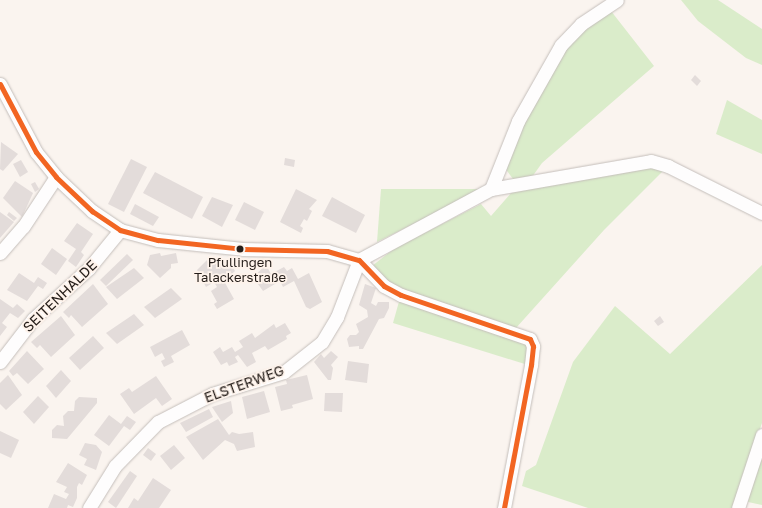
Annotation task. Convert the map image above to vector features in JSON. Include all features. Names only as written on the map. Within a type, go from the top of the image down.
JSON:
[{"type":"street","points":[[491,188],[518,121],[562,45],[581,24],[617,0]]},
{"type":"street","points":[[0,84],[36,152],[56,177],[92,211],[120,230],[158,240],[243,249],[327,251],[359,260],[384,286],[401,295],[530,339],[533,346],[504,508]]},
{"type":"street","points":[[359,260],[491,188],[651,161],[668,166],[762,214]]},
{"type":"street","points":[[0,253],[23,227],[56,177]]},
{"type":"street","name":"SEITENHALDE","points":[[0,362],[33,319],[89,268],[120,230]]},
{"type":"street","name":"ELSTERWEG","points":[[89,508],[115,466],[158,422],[212,394],[284,372],[322,342],[337,317],[359,260]]},
{"type":"street","points":[[738,508],[762,435]]},
{"type":"green space","points":[[681,0],[718,0],[762,29],[762,65],[746,58],[698,21]]},
{"type":"green space","points":[[611,11],[654,66],[542,163],[532,177],[513,179],[505,168],[522,128],[559,59],[581,32]]},
{"type":"green space","points":[[727,100],[762,120],[762,154],[716,134]]},
{"type":"green space","points":[[648,166],[664,170],[604,230],[516,328],[404,293],[385,281],[372,266],[395,248],[481,204],[491,216],[512,192]]},
{"type":"green space","points":[[381,189],[484,189],[377,242]]},
{"type":"green space","points":[[762,265],[762,423],[733,508],[588,508],[522,486],[526,471],[536,465],[573,362],[615,306],[670,354]]},
{"type":"green space","points":[[400,298],[529,346],[528,365],[393,323]]},
{"type":"green space","points":[[762,449],[762,505],[748,502]]},
{"type":"building","points":[[695,75],[701,81],[697,86],[691,80]]},
{"type":"building","points":[[1,142],[18,154],[3,171],[0,169]]},
{"type":"building","points":[[285,158],[295,160],[294,167],[284,165]]},
{"type":"building","points":[[131,159],[147,167],[124,212],[108,204]]},
{"type":"building","points":[[21,160],[28,172],[20,177],[13,164]]},
{"type":"building","points":[[155,172],[203,197],[192,219],[143,193]]},
{"type":"building","points":[[15,181],[33,193],[22,217],[3,198]]},
{"type":"building","points":[[35,182],[39,189],[35,192],[31,184]]},
{"type":"building","points":[[296,189],[317,200],[309,209],[312,211],[307,221],[304,219],[300,226],[303,228],[301,233],[280,222]]},
{"type":"building","points":[[212,197],[233,205],[222,227],[202,216]]},
{"type":"building","points":[[332,197],[365,215],[356,233],[322,216]]},
{"type":"building","points":[[244,202],[264,212],[255,230],[235,220]]},
{"type":"building","points":[[135,204],[159,217],[153,226],[130,214]]},
{"type":"building","points":[[0,212],[14,222],[0,238]]},
{"type":"building","points":[[9,212],[17,218],[14,221],[7,215]]},
{"type":"building","points":[[77,223],[93,234],[81,252],[84,255],[76,267],[68,261],[76,249],[64,241]]},
{"type":"building","points":[[52,248],[67,259],[56,275],[41,264]]},
{"type":"building","points":[[160,253],[161,256],[176,253],[178,263],[171,264],[171,268],[160,278],[147,265],[150,255]]},
{"type":"building","points":[[127,254],[133,260],[106,286],[100,280]]},
{"type":"building","points":[[228,259],[235,271],[224,281],[234,299],[217,309],[214,304],[217,302],[211,291],[217,287],[214,282],[206,287],[197,270],[207,260],[210,266]]},
{"type":"building","points":[[266,265],[271,274],[284,267],[287,271],[292,268],[298,279],[309,273],[322,302],[310,309],[306,307],[294,281],[283,287],[280,281],[263,291],[253,277]]},
{"type":"building","points":[[134,268],[144,278],[117,299],[106,287]]},
{"type":"building","points":[[19,273],[34,283],[38,277],[47,283],[43,289],[38,286],[27,301],[7,290]]},
{"type":"building","points":[[93,284],[108,304],[82,327],[71,315],[69,318],[63,312]]},
{"type":"building","points":[[365,284],[376,288],[371,303],[376,306],[378,302],[389,302],[389,308],[384,318],[379,319],[363,349],[359,349],[359,346],[349,347],[347,339],[350,335],[356,335],[359,332],[356,324],[368,317],[367,310],[359,305]]},
{"type":"building","points":[[171,288],[182,299],[155,318],[144,307]]},
{"type":"building","points":[[0,299],[13,308],[17,304],[25,311],[18,318],[10,313],[2,323],[7,327],[0,336]]},
{"type":"building","points":[[134,314],[144,325],[117,344],[106,333]]},
{"type":"building","points":[[61,316],[75,335],[51,357],[40,345],[37,348],[31,342]]},
{"type":"building","points":[[660,316],[664,322],[658,326],[654,321]]},
{"type":"building","points":[[285,323],[291,333],[286,336],[287,339],[268,350],[265,346],[252,353],[256,362],[247,367],[238,355],[235,357],[238,362],[229,366],[227,362],[221,365],[213,352],[220,347],[223,352],[232,347],[235,352],[243,347],[239,341],[252,333],[255,338],[274,324],[276,328]]},
{"type":"building","points":[[182,330],[190,345],[171,356],[174,362],[164,367],[161,361],[165,359],[162,353],[155,357],[150,347]]},
{"type":"building","points":[[93,336],[104,348],[80,370],[69,358]]},
{"type":"building","points":[[27,351],[44,369],[28,384],[17,373],[13,376],[9,371]]},
{"type":"building","points":[[331,351],[338,357],[331,365],[333,368],[331,380],[328,380],[314,362],[321,354],[324,358]]},
{"type":"building","points":[[348,361],[369,364],[367,383],[345,380]]},
{"type":"building","points":[[61,370],[71,381],[56,398],[46,386]]},
{"type":"building","points":[[8,375],[22,395],[6,410],[0,404],[0,383]]},
{"type":"building","points":[[307,375],[313,399],[292,405],[293,408],[281,411],[275,387],[287,384],[286,380]]},
{"type":"building","points":[[156,376],[172,399],[162,406],[156,398],[134,414],[120,394],[129,388],[132,392]]},
{"type":"building","points":[[264,391],[270,412],[247,419],[242,397]]},
{"type":"building","points":[[325,393],[343,393],[342,412],[324,411]]},
{"type":"building","points":[[38,396],[49,407],[34,424],[23,412]]},
{"type":"building","points":[[79,397],[97,398],[97,403],[67,439],[52,438],[52,430],[57,425],[64,426],[63,416],[68,411],[74,411],[75,401]]},
{"type":"building","points":[[231,401],[233,413],[222,422],[212,407]]},
{"type":"building","points":[[209,409],[213,417],[186,432],[180,423]]},
{"type":"building","points":[[109,415],[121,424],[127,416],[136,422],[130,430],[124,426],[109,446],[94,435]]},
{"type":"building","points":[[218,419],[229,435],[232,432],[239,434],[253,432],[255,447],[237,451],[234,444],[225,440],[203,460],[186,437]]},
{"type":"building","points":[[0,431],[19,440],[11,458],[0,453]]},
{"type":"building","points":[[85,443],[96,445],[102,452],[96,470],[84,465],[87,459],[79,455]]},
{"type":"building","points":[[174,445],[185,458],[171,470],[160,456]]},
{"type":"building","points":[[148,448],[156,454],[151,461],[143,455]]},
{"type":"building","points":[[68,463],[87,475],[82,485],[79,483],[77,487],[77,498],[73,507],[68,505],[67,508],[48,508],[54,494],[66,499],[69,494],[64,492],[67,487],[56,482]]},
{"type":"building","points":[[130,471],[137,476],[116,508],[108,502]]},
{"type":"building","points":[[153,478],[171,490],[159,508],[128,508],[134,498],[138,501]]},
{"type":"transit line","points":[[0,84],[36,152],[56,177],[92,211],[120,230],[158,240],[243,249],[327,251],[359,260],[384,286],[401,295],[530,339],[533,346],[531,365],[504,508]]},
{"type":"place","name":"Pfullingen Talackerstraße","points":[[240,249]]}]
